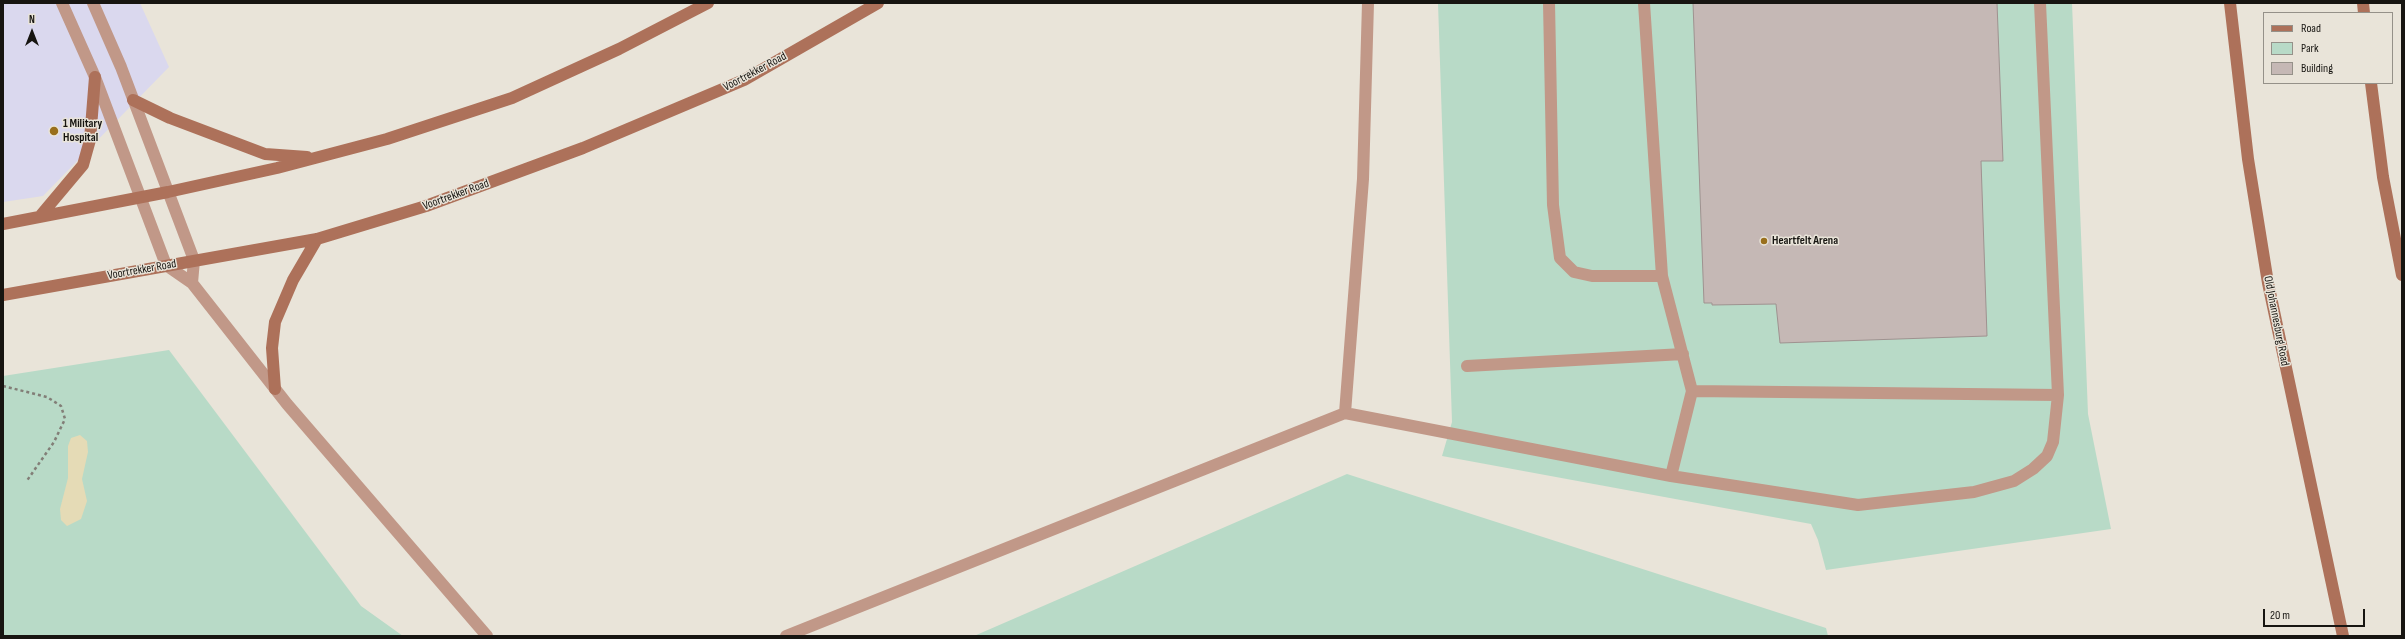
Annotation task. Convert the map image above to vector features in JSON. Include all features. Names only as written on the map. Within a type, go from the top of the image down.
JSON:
[{"type":"street","points":[[62,3],[95,77],[139,198],[166,265],[192,283],[275,389],[487,636]]},
{"type":"street","points":[[93,3],[133,100],[194,260],[192,283]]},
{"type":"street","points":[[3,224],[41,215],[168,192],[318,158],[388,140],[512,98],[619,50],[708,3]]},
{"type":"street","name":"Voortrekker Road","points":[[3,295],[317,239],[426,206],[583,148],[744,80],[878,3]]},
{"type":"street","points":[[1345,413],[1363,179],[1368,3]]},
{"type":"street","points":[[1549,3],[1553,205],[1560,258],[1574,272],[1592,276],[1662,276]]},
{"type":"street","points":[[1644,3],[1662,276],[1692,391],[1671,476]]},
{"type":"street","points":[[786,636],[1345,413],[1671,476],[1858,505],[1974,492],[2014,481],[2033,469],[2046,456],[2053,442],[2058,395],[2040,3]]},
{"type":"street","name":"Old Johannesburg Road","points":[[2230,3],[2248,159],[2268,283],[2342,636]]},
{"type":"street","points":[[41,215],[83,165],[90,140],[95,77]]},
{"type":"street","points":[[2371,84],[2383,177],[2402,275]]},
{"type":"street","points":[[133,100],[170,118],[265,154],[318,158]]},
{"type":"street","points":[[275,389],[272,348],[275,322],[293,280],[317,239]]},
{"type":"street","points":[[1467,366],[1683,354]]},
{"type":"street","points":[[1692,391],[2058,395]]},
{"type":"path","points":[[3,386],[47,397],[61,406],[64,419],[54,442],[26,482]]},
{"type":"shaded area","name":"1 Military Hospital","points":[[3,3],[140,3],[169,67],[43,196],[3,202]]},
{"type":"green space","name":"Heartfelt Arena","points":[[1438,3],[2072,3],[2088,414],[2111,529],[1826,570],[1818,540],[1811,524],[1442,456],[1452,422]]},
{"type":"green space","points":[[169,350],[361,606],[403,636],[3,636],[3,376]]},
{"type":"green space","points":[[1347,474],[1826,628],[1828,636],[974,636]]},
{"type":"sand","points":[[80,435],[87,441],[88,452],[82,479],[87,501],[81,519],[67,526],[61,520],[60,509],[68,478],[68,446],[71,438]]},
{"type":"building","points":[[1693,3],[1997,3],[2003,161],[1981,161],[1987,336],[1780,343],[1776,304],[1712,305],[1712,303],[1704,303]]},
{"type":"place","name":"1 Military Hospital","points":[[54,131]]},
{"type":"place","name":"Heartfelt Arena","points":[[1764,241]]}]
